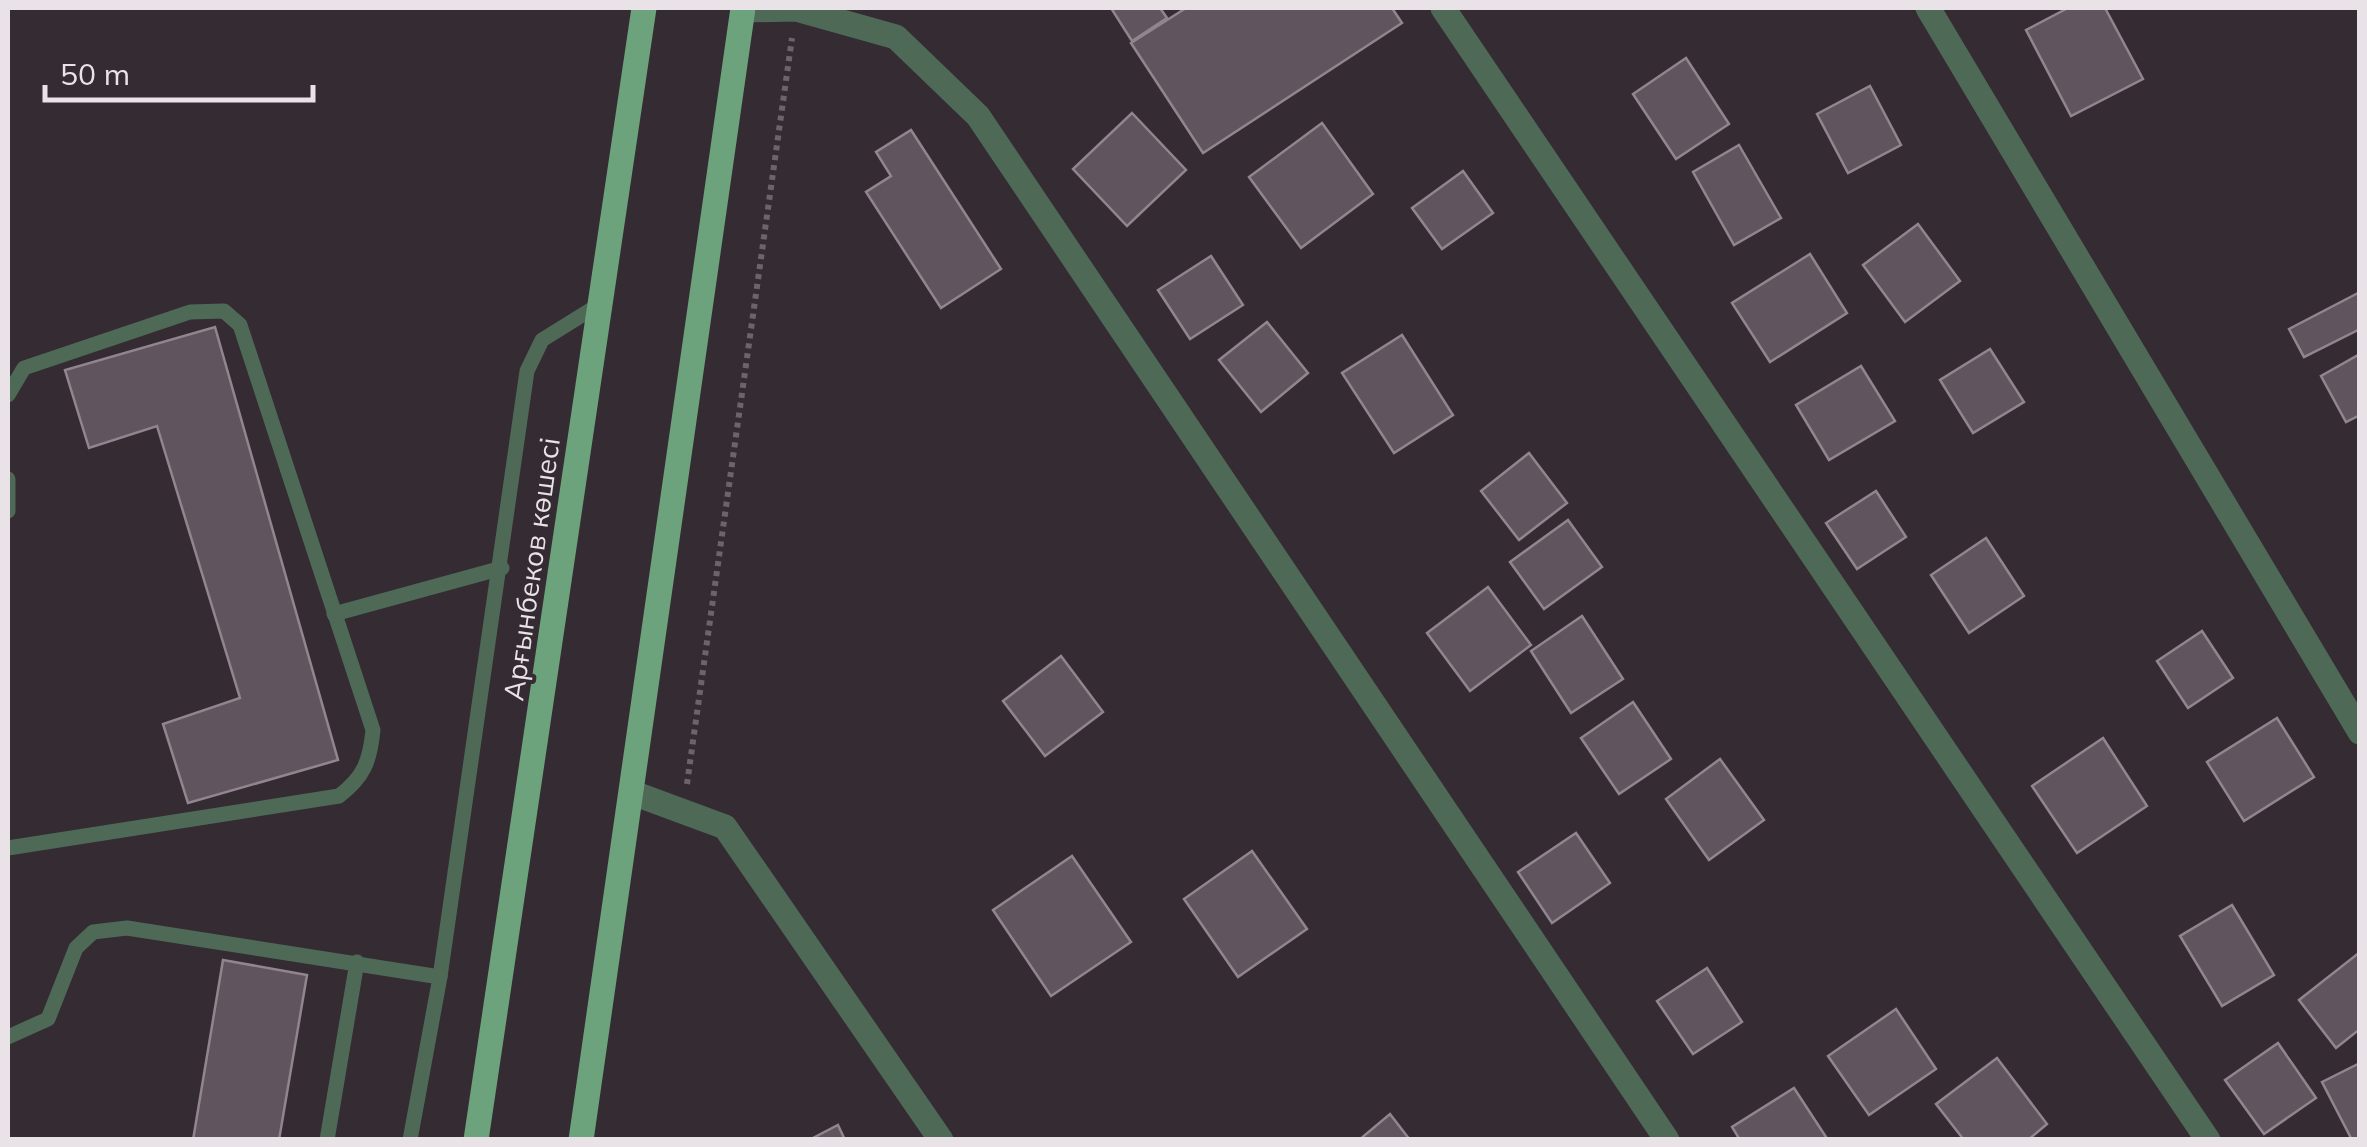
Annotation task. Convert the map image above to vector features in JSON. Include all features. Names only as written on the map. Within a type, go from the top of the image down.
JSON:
[{"type":"main road","name":"Арғынбеков көшесі","points":[[476,1140],[644,8]]},
{"type":"main road","points":[[581,1140],[743,9]]},
{"type":"street","points":[[1443,8],[2208,1140]]},
{"type":"street","points":[[1928,8],[2360,732]]},
{"type":"street","points":[[743,9],[796,10],[896,37],[978,116],[1667,1140]]},
{"type":"street","points":[[632,793],[725,827],[941,1140]]},
{"type":"lane","points":[[410,1140],[440,978],[528,371],[542,340],[600,304]]},
{"type":"lane","points":[[8,394],[24,368],[190,312],[224,311],[240,325],[373,730],[370,761],[339,796],[8,848]]},
{"type":"lane","points":[[8,480],[8,511]]},
{"type":"lane","points":[[334,614],[502,568]]},
{"type":"lane","points":[[8,1037],[48,1019],[76,948],[93,932],[127,928],[440,978]]},
{"type":"lane","points":[[326,1140],[357,962]]},
{"type":"path","points":[[683,812],[796,10]]},
{"type":"building","points":[[1111,8],[1160,8],[1167,18],[1132,41]]},
{"type":"building","points":[[1186,8],[1392,8],[1402,23],[1203,153],[1131,43]]},
{"type":"building","points":[[2068,8],[2105,8],[2143,79],[2071,116],[2026,30]]},
{"type":"building","points":[[1686,58],[1729,124],[1676,159],[1633,94]]},
{"type":"building","points":[[1870,86],[1901,145],[1848,173],[1817,114]]},
{"type":"building","points":[[1132,113],[1186,170],[1127,226],[1073,169]]},
{"type":"building","points":[[1322,123],[1373,194],[1301,248],[1249,177]]},
{"type":"building","points":[[911,130],[1001,269],[941,308],[866,192],[891,176],[876,152]]},
{"type":"building","points":[[1739,145],[1781,218],[1734,245],[1693,172]]},
{"type":"building","points":[[1463,171],[1493,213],[1442,249],[1412,208]]},
{"type":"building","points":[[1918,224],[1960,281],[1905,322],[1863,265]]},
{"type":"building","points":[[1810,254],[1847,313],[1770,362],[1732,303]]},
{"type":"building","points":[[1211,256],[1243,305],[1190,339],[1158,290]]},
{"type":"building","points":[[2360,292],[2360,329],[2304,357],[2289,329]]},
{"type":"building","points":[[1267,322],[1308,373],[1261,412],[1219,360]]},
{"type":"building","points":[[215,327],[338,760],[188,803],[163,724],[240,698],[157,426],[89,448],[65,370]]},
{"type":"building","points":[[1402,335],[1453,415],[1394,453],[1342,373]]},
{"type":"building","points":[[1990,349],[2024,402],[1973,433],[1940,380]]},
{"type":"building","points":[[2360,354],[2360,415],[2346,422],[2321,376]]},
{"type":"building","points":[[1861,366],[1895,421],[1829,460],[1796,405]]},
{"type":"building","points":[[1529,453],[1567,503],[1519,540],[1481,491]]},
{"type":"building","points":[[1876,491],[1906,537],[1857,569],[1826,523]]},
{"type":"building","points":[[1568,520],[1602,567],[1544,609],[1510,562]]},
{"type":"building","points":[[1986,538],[2024,596],[1969,633],[1931,575]]},
{"type":"building","points":[[1488,587],[1531,645],[1470,691],[1427,633]]},
{"type":"building","points":[[1582,616],[1623,679],[1571,713],[1531,651]]},
{"type":"building","points":[[2202,631],[2233,678],[2188,708],[2157,661]]},
{"type":"building","points":[[1061,656],[1103,712],[1045,756],[1003,701]]},
{"type":"building","points":[[1633,702],[1671,759],[1619,794],[1581,738]]},
{"type":"building","points":[[2277,718],[2314,777],[2244,821],[2207,762]]},
{"type":"building","points":[[2103,738],[2147,806],[2077,853],[2032,786]]},
{"type":"building","points":[[1720,759],[1764,820],[1709,860],[1666,799]]},
{"type":"building","points":[[1576,833],[1610,883],[1552,923],[1518,872]]},
{"type":"building","points":[[1252,851],[1307,929],[1238,977],[1184,899]]},
{"type":"building","points":[[1072,856],[1131,942],[1051,996],[993,910]]},
{"type":"building","points":[[2232,905],[2274,975],[2222,1006],[2180,936]]},
{"type":"building","points":[[2360,952],[2360,1029],[2336,1048],[2299,1000]]},
{"type":"building","points":[[223,960],[307,975],[279,1140],[193,1140]]},
{"type":"building","points":[[1707,968],[1742,1022],[1693,1054],[1657,1001]]},
{"type":"building","points":[[1896,1009],[1936,1069],[1869,1115],[1828,1056]]},
{"type":"building","points":[[2278,1043],[2316,1098],[2264,1134],[2225,1080]]},
{"type":"building","points":[[1997,1058],[2047,1124],[2028,1140],[1964,1140],[1936,1104]]},
{"type":"building","points":[[2360,1063],[2360,1140],[2352,1140],[2322,1082]]},
{"type":"building","points":[[1794,1088],[1828,1140],[1740,1140],[1732,1127]]},
{"type":"building","points":[[1390,1114],[1410,1140],[1359,1140]]},
{"type":"building","points":[[838,1125],[845,1140],[809,1140]]}]
